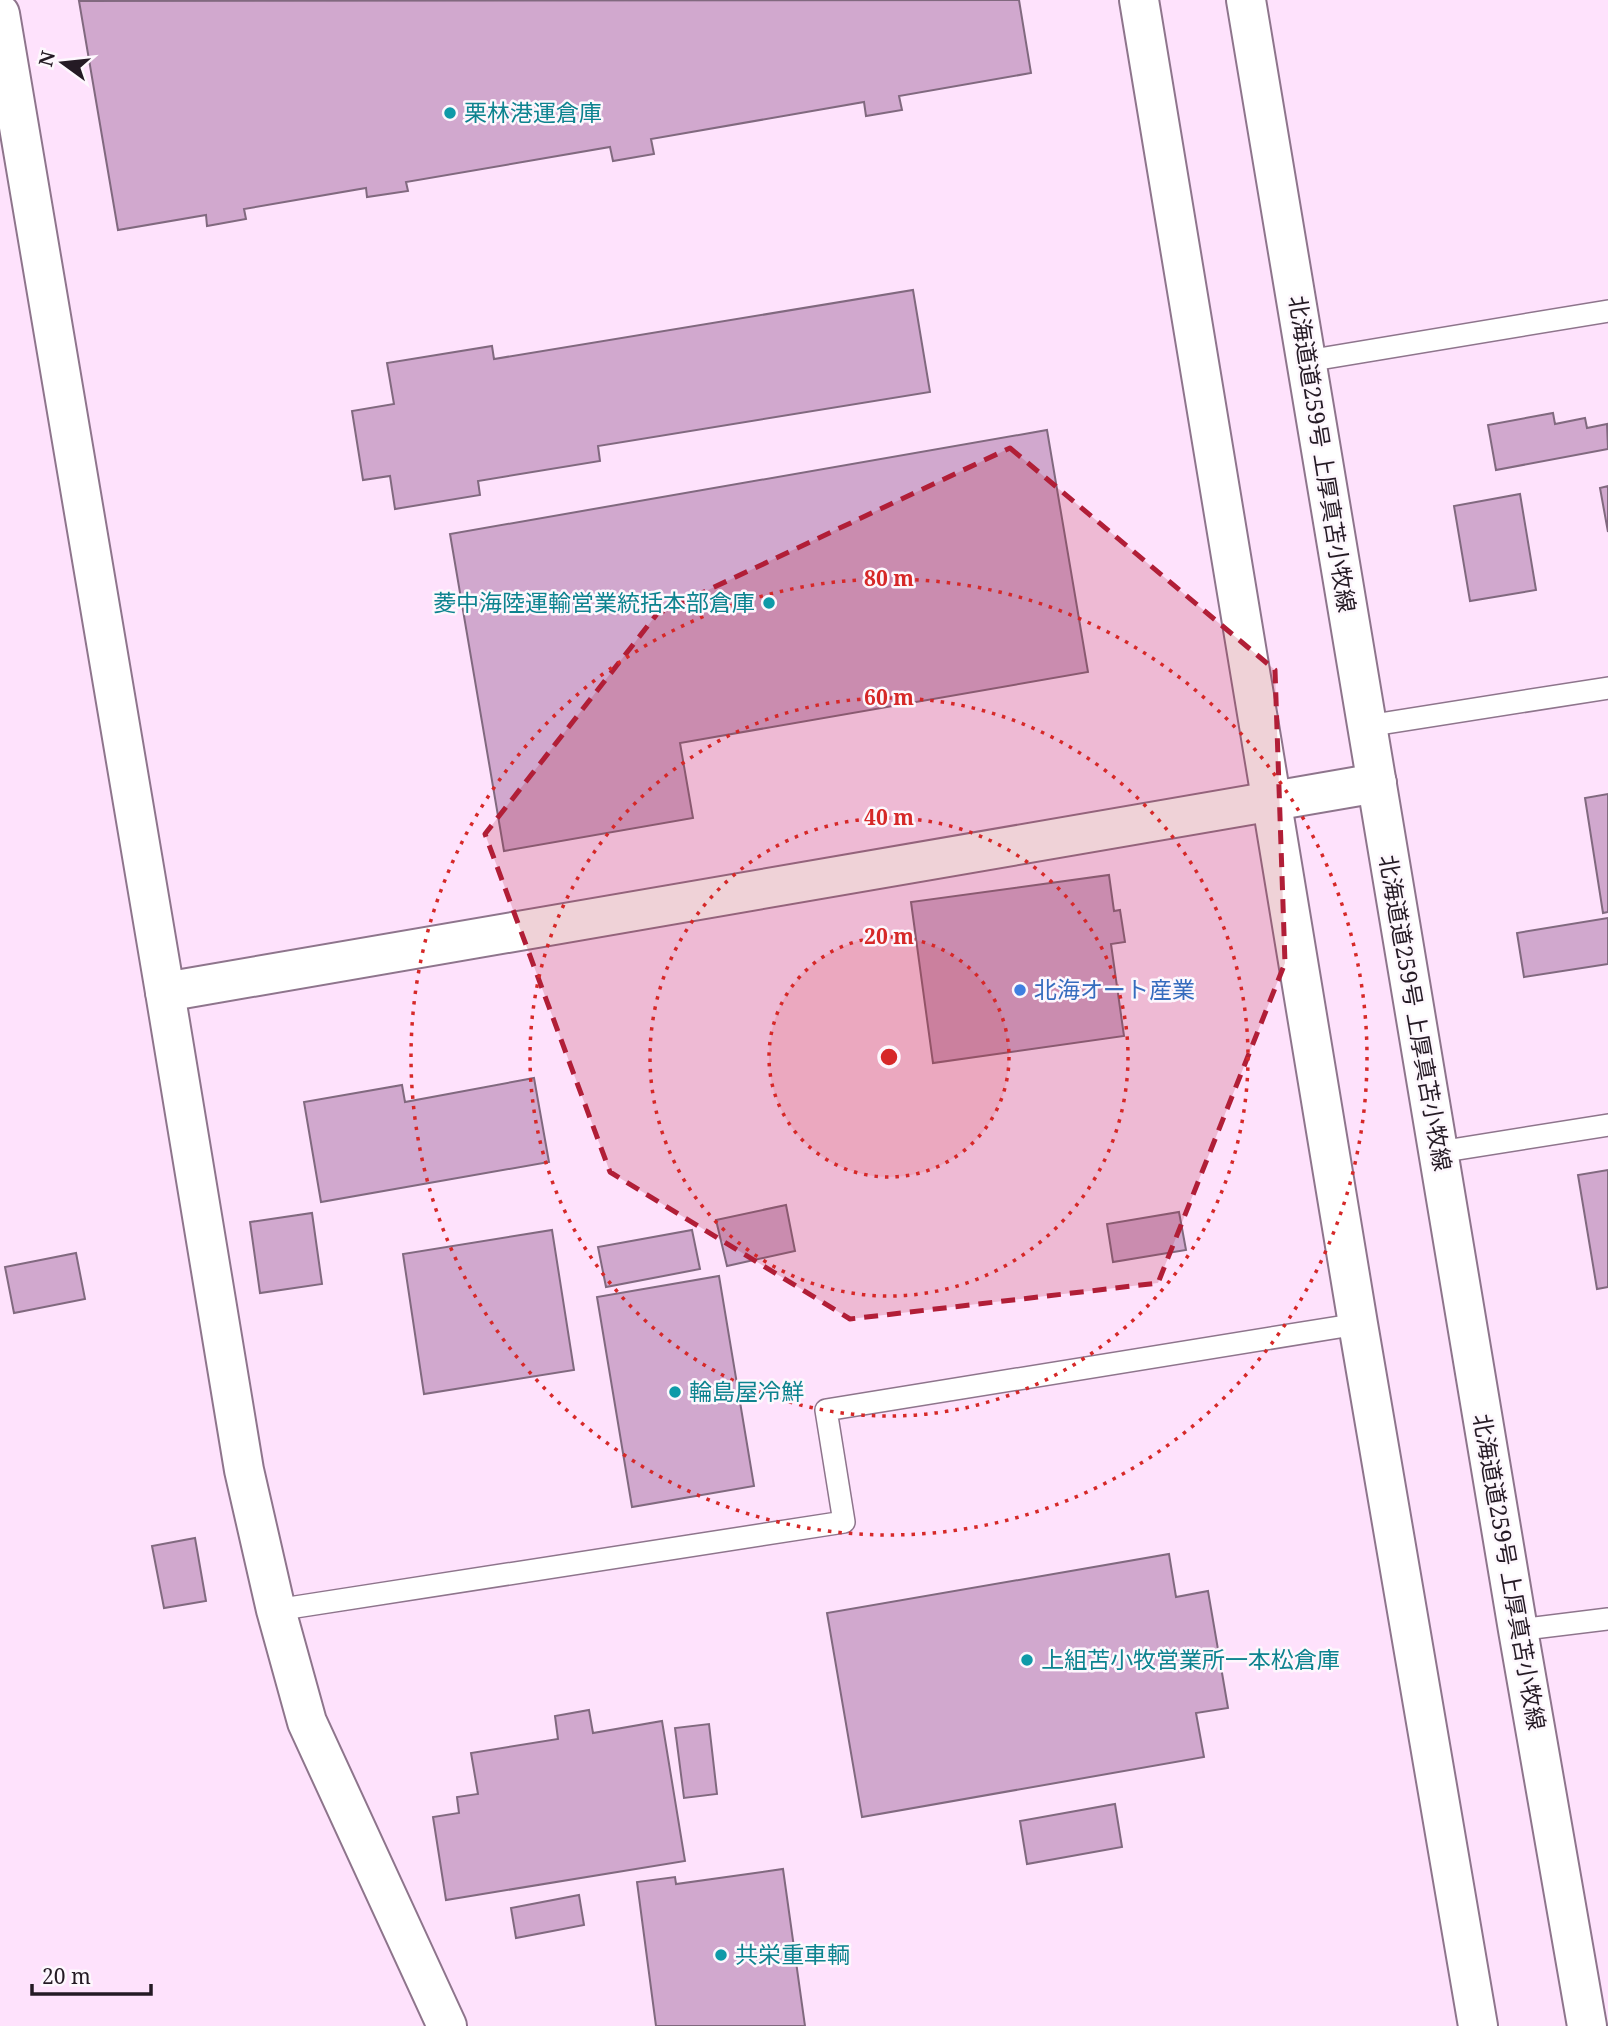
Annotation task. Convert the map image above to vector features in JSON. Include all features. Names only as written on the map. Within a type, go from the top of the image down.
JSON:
[{"type":"main road","points":[[1139,0],[1358,1324],[1478,2026]]},
{"type":"main road","name":"北海道道259号 上厚真苫小牧線","points":[[1246,0],[1518,1630],[1587,2026]]},
{"type":"main road","points":[[0,14],[243,1470],[276,1610],[307,1722],[447,2026]]},
{"type":"main road","points":[[165,992],[1377,783]]},
{"type":"lane","points":[[1307,361],[1608,312]]},
{"type":"lane","points":[[1367,726],[1608,688]]},
{"type":"lane","points":[[1439,1152],[1608,1125]]},
{"type":"lane","points":[[276,1610],[844,1522],[825,1410],[1358,1324]]},
{"type":"lane","points":[[1518,1630],[1608,1619]]},
{"type":"highlighted area","points":[[1010,448],[1275,670],[1285,963],[1158,1283],[850,1319],[610,1172],[485,834],[657,614]]},
{"type":"building","name":"栗林港運倉庫","points":[[1019,0],[1031,73],[899,96],[902,110],[866,116],[864,102],[651,139],[654,154],[613,161],[610,147],[406,182],[408,191],[367,197],[366,188],[244,209],[246,219],[207,226],[206,215],[118,230],[79,1]]},
{"type":"building","points":[[913,290],[930,392],[598,446],[600,461],[478,481],[480,495],[395,509],[390,476],[363,480],[352,411],[394,404],[387,363],[492,346],[494,359]]},
{"type":"building","points":[[1553,413],[1555,424],[1585,418],[1587,428],[1607,424],[1608,449],[1496,470],[1488,425]]},
{"type":"building","name":"菱中海陸運輸営業統括本部倉庫","points":[[1047,430],[1088,672],[680,743],[693,818],[504,851],[450,534]]},
{"type":"building","points":[[1608,486],[1608,532],[1600,488]]},
{"type":"building","points":[[1520,494],[1536,590],[1470,601],[1454,506]]},
{"type":"building","points":[[1608,794],[1608,912],[1603,913],[1585,798]]},
{"type":"building","name":"北海オート産業","points":[[1109,875],[1114,911],[1120,910],[1125,942],[1111,944],[1124,1036],[933,1063],[911,902]]},
{"type":"building","points":[[1608,918],[1608,964],[1524,977],[1517,933]]},
{"type":"building","points":[[534,1078],[549,1162],[321,1202],[304,1102],[402,1085],[405,1102]]},
{"type":"building","points":[[1608,1170],[1608,1287],[1597,1289],[1578,1175]]},
{"type":"building","points":[[786,1205],[795,1251],[727,1266],[716,1220]]},
{"type":"building","points":[[1179,1212],[1186,1250],[1113,1262],[1107,1224]]},
{"type":"building","points":[[312,1213],[322,1284],[260,1293],[250,1222]]},
{"type":"building","points":[[552,1230],[574,1370],[424,1394],[403,1254]]},
{"type":"building","points":[[692,1230],[700,1269],[606,1287],[598,1247]]},
{"type":"building","points":[[76,1253],[85,1299],[14,1313],[5,1267]]},
{"type":"building","name":"輪島屋冷鮮","points":[[719,1276],[754,1486],[632,1507],[597,1297]]},
{"type":"building","points":[[195,1538],[206,1601],[164,1608],[152,1546]]},
{"type":"building","name":"上組苫小牧営業所一本松倉庫","points":[[1169,1554],[1176,1597],[1208,1591],[1228,1708],[1196,1713],[1204,1757],[862,1817],[827,1613]]},
{"type":"building","points":[[589,1710],[593,1733],[662,1721],[685,1861],[446,1900],[433,1817],[459,1813],[457,1797],[478,1794],[471,1753],[558,1739],[555,1716]]},
{"type":"building","points":[[709,1724],[717,1794],[684,1798],[675,1728]]},
{"type":"building","points":[[1115,1804],[1122,1847],[1027,1864],[1020,1821]]},
{"type":"building","name":"共栄重車輌","points":[[783,1869],[805,2026],[656,2026],[637,1882],[675,1877],[676,1884]]},
{"type":"building","points":[[579,1895],[584,1925],[516,1938],[511,1908]]},
{"type":"place","name":"栗林港運倉庫","points":[[450,113]]},
{"type":"place","name":"菱中海陸運輸営業統括本部倉庫","points":[[769,603]]},
{"type":"place","name":"北海オート産業","points":[[1020,990]]},
{"type":"place","name":"輪島屋冷鮮","points":[[675,1392]]},
{"type":"place","name":"上組苫小牧営業所一本松倉庫","points":[[1027,1660]]},
{"type":"place","name":"共栄重車輌","points":[[721,1955]]}]
